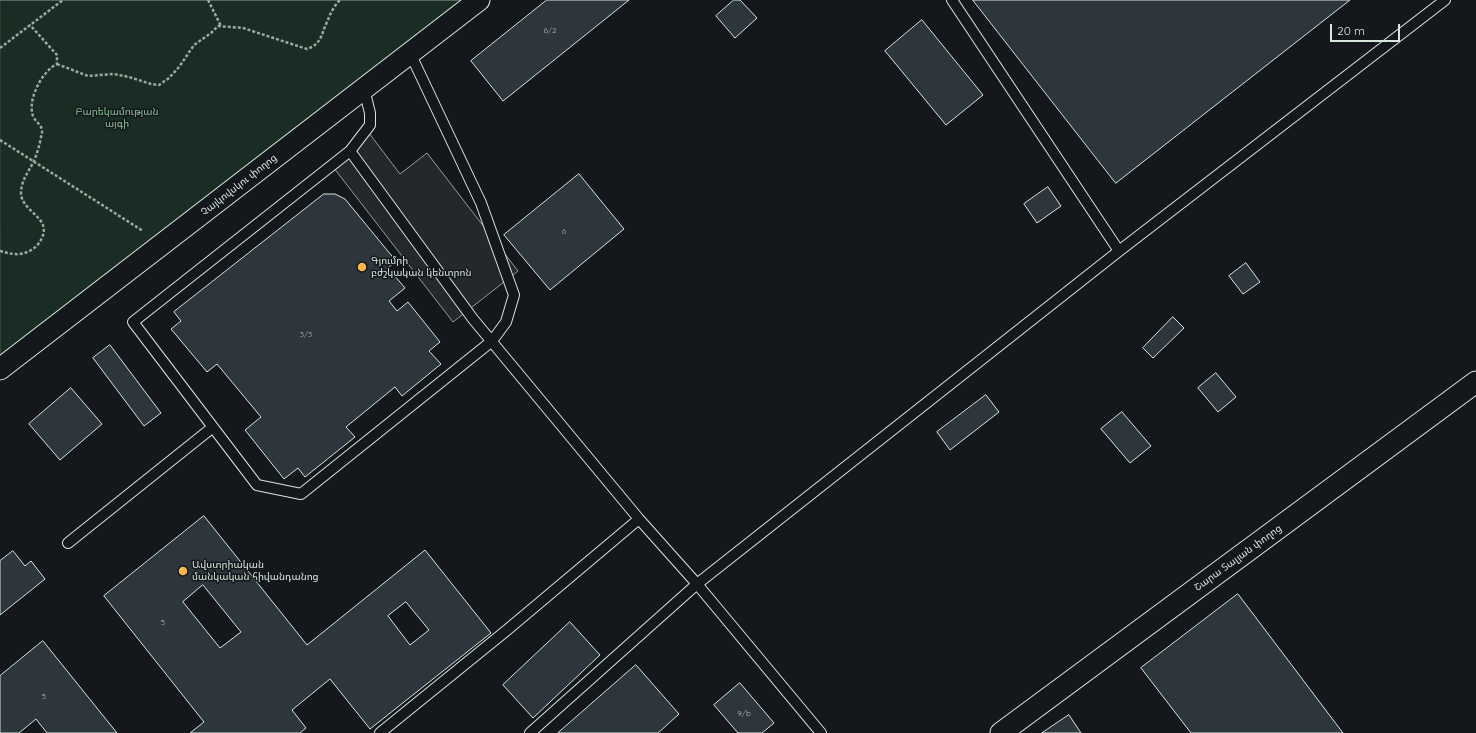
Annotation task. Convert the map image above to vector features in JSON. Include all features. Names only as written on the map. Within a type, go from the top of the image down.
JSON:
[{"type":"street","name":"Չայկովսկու փողոց","points":[[0,369],[479,0]]},
{"type":"street","name":"Շարա Տալյան փողոց","points":[[1001,733],[1476,382]]},
{"type":"lane","points":[[952,0],[1119,251]]},
{"type":"lane","points":[[530,733],[697,584],[1119,251],[1444,0]]},
{"type":"lane","points":[[364,89],[370,113],[370,125],[350,151],[133,322],[257,485],[301,494],[492,341],[506,322],[514,295],[481,203],[410,53]]},
{"type":"lane","points":[[350,151],[473,319],[639,519],[697,584],[821,733]]},
{"type":"lane","points":[[68,543],[213,427]]},
{"type":"lane","points":[[380,733],[507,630],[639,519]]},
{"type":"path","points":[[0,48],[63,0]]},
{"type":"path","points":[[208,0],[221,26]]},
{"type":"path","points":[[0,251],[14,254],[28,252],[36,248],[43,237],[44,230],[41,221],[25,203],[22,196],[21,184],[34,161],[42,130],[40,123],[34,116],[31,104],[41,78],[52,66],[57,64],[88,76],[114,74],[160,85],[170,78],[194,45],[218,26],[243,28],[308,49],[314,47],[321,38],[326,23],[335,5],[340,0]]},
{"type":"path","points":[[30,25],[57,55],[57,64]]},
{"type":"path","points":[[0,140],[146,233]]},
{"type":"green space","name":"Բարեկամության այգի","points":[[0,0],[464,0],[0,356]]},
{"type":"shaded area","points":[[369,133],[400,174],[427,153],[518,271],[453,322],[330,163]]},
{"type":"building","points":[[547,0],[629,0],[503,101],[471,61]]},
{"type":"building","points":[[734,0],[740,0],[757,18],[735,38],[716,16]]},
{"type":"building","points":[[973,0],[1350,0],[1116,183]]},
{"type":"building","points":[[922,20],[983,95],[946,125],[885,51]]},
{"type":"building","points":[[579,174],[624,229],[550,290],[504,235]]},
{"type":"building","points":[[1048,187],[1061,206],[1037,223],[1024,204]]},
{"type":"building","name":"Գյումրի բժշկական կենտրոն","points":[[324,194],[335,194],[345,199],[396,261],[388,268],[405,288],[389,301],[397,311],[408,302],[440,342],[429,351],[441,364],[402,396],[395,387],[346,427],[355,437],[305,477],[298,468],[284,479],[245,430],[261,417],[217,364],[207,372],[171,329],[181,321],[174,312]]},
{"type":"building","points":[[1246,263],[1260,282],[1243,294],[1229,276]]},
{"type":"building","points":[[1173,317],[1184,328],[1153,358],[1143,348]]},
{"type":"building","points":[[110,345],[161,413],[144,426],[93,358]]},
{"type":"building","points":[[1216,373],[1236,397],[1218,412],[1198,388]]},
{"type":"building","points":[[71,388],[102,424],[60,460],[29,424]]},
{"type":"building","points":[[986,395],[999,412],[950,450],[937,432]]},
{"type":"building","points":[[1122,412],[1151,446],[1130,463],[1101,429]]},
{"type":"building","points":[[204,516],[307,645],[425,550],[491,633],[370,729],[330,679],[292,710],[306,728],[300,733],[190,733],[204,722],[104,596]],"holes":[[[203,585],[241,632],[220,648],[183,602]],[[406,602],[429,630],[410,645],[388,616]]]},
{"type":"building","points":[[13,551],[25,566],[31,561],[45,579],[0,615],[0,561]]},
{"type":"building","points":[[1238,594],[1343,733],[1191,733],[1141,668]]},
{"type":"building","points":[[570,622],[600,655],[533,718],[503,685]]},
{"type":"building","points":[[43,641],[117,733],[47,733],[36,719],[19,733],[0,733],[0,676]]},
{"type":"building","points":[[636,665],[679,714],[658,733],[558,733]]},
{"type":"building","points":[[740,683],[774,723],[762,733],[738,733],[714,705]]},
{"type":"building","points":[[1069,715],[1081,733],[1042,733]]},
{"type":"place","name":"Գյումրի բժշկական կենտրոն","points":[[362,267]]},
{"type":"place","name":"Ավստրիական մանկական հիվանդանոց","points":[[183,571]]}]
